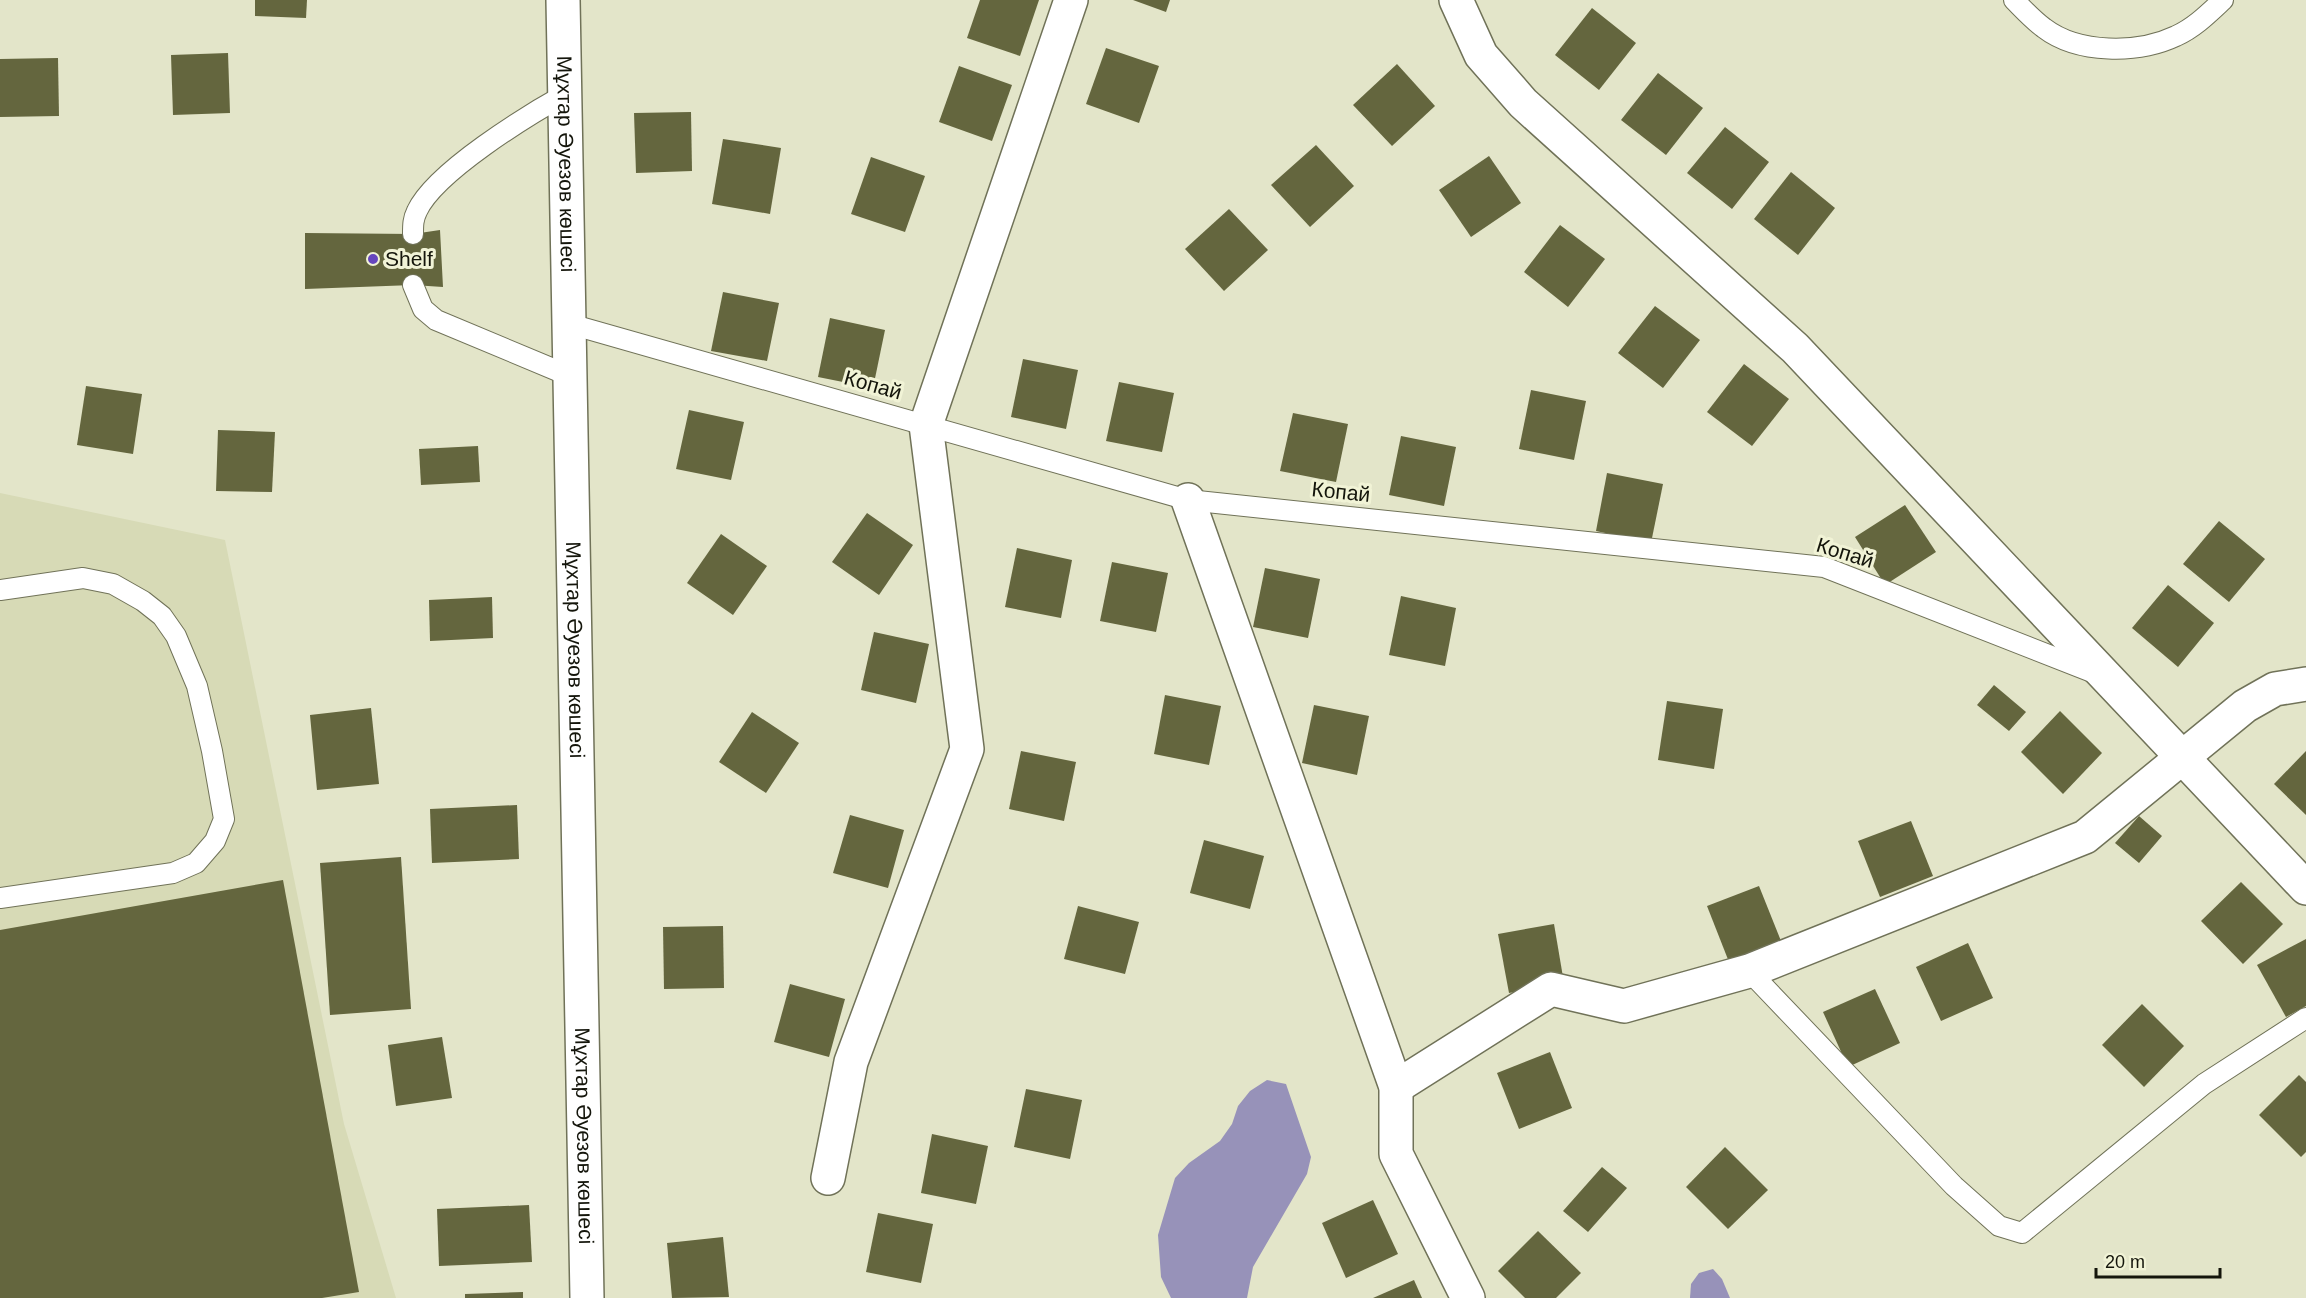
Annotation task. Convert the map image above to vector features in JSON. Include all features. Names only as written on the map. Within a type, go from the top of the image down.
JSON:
[{"type":"street","name":"Мұхтар Әуезов көшесі","points":[[563,0],[587,1298]]},
{"type":"street","points":[[828,1178],[851,1062],[967,750],[926,425],[1071,0]]},
{"type":"street","points":[[1456,0],[1481,56],[1523,103],[1795,348],[2306,888]]},
{"type":"street","points":[[1188,500],[1396,1087],[1396,1154],[1468,1298]]},
{"type":"street","points":[[1396,1087],[1551,988],[1623,1006],[1749,971],[2085,837],[2245,706],[2275,689],[2306,684]]},
{"type":"lane","points":[[2014,0],[2044,29],[2060,38],[2078,44],[2124,47],[2148,45],[2176,36],[2201,20],[2223,0]]},
{"type":"lane","points":[[413,234],[413,223],[417,210],[428,195],[462,163],[533,112],[566,94]]},
{"type":"lane","points":[[413,285],[423,309],[436,320],[570,376]]},
{"type":"lane","name":"Копай","points":[[570,324],[1188,500],[1824,567],[2109,679]]},
{"type":"lane","points":[[0,590],[83,578],[113,584],[143,601],[162,616],[177,636],[197,686],[224,819],[215,841],[196,863],[172,873],[0,898]]},
{"type":"lane","points":[[1749,971],[1954,1185],[1999,1226],[2022,1233],[2204,1084],[2306,1018]]},
{"type":"shaded area","points":[[0,493],[225,540],[344,1124],[396,1298],[0,1298]]},
{"type":"shaded area","points":[[1267,1080],[1286,1084],[1311,1157],[1307,1174],[1253,1267],[1247,1298],[1171,1298],[1161,1277],[1158,1235],[1175,1178],[1189,1163],[1220,1141],[1232,1124],[1238,1106],[1250,1091]]},
{"type":"shaded area","points":[[1713,1269],[1722,1279],[1730,1298],[1690,1298],[1691,1284],[1699,1273]]},
{"type":"building","points":[[255,0],[307,0],[306,18],[255,16]]},
{"type":"building","points":[[980,0],[1039,0],[1020,56],[967,38]]},
{"type":"building","points":[[1133,0],[1170,0],[1166,12]]},
{"type":"building","points":[[1592,8],[1636,43],[1599,90],[1555,55]]},
{"type":"building","points":[[1106,48],[1159,66],[1139,123],[1086,104]]},
{"type":"building","points":[[228,53],[230,113],[173,115],[171,55]]},
{"type":"building","points":[[58,58],[59,116],[0,117],[0,59]]},
{"type":"building","points":[[1397,64],[1435,106],[1392,146],[1353,105]]},
{"type":"building","points":[[959,66],[1012,85],[992,141],[939,122]]},
{"type":"building","points":[[1658,73],[1703,108],[1666,155],[1621,120]]},
{"type":"building","points":[[691,112],[692,171],[636,173],[634,113]]},
{"type":"building","points":[[1725,127],[1769,162],[1732,209],[1687,173]]},
{"type":"building","points":[[723,139],[781,148],[770,214],[712,204]]},
{"type":"building","points":[[1316,145],[1354,186],[1310,227],[1271,185]]},
{"type":"building","points":[[1489,156],[1521,203],[1471,237],[1439,190]]},
{"type":"building","points":[[871,157],[925,176],[905,232],[851,214]]},
{"type":"building","points":[[1791,172],[1835,208],[1798,255],[1754,219]]},
{"type":"building","points":[[1229,209],[1268,250],[1224,291],[1185,249]]},
{"type":"building","points":[[1560,225],[1605,259],[1568,307],[1524,272]]},
{"type":"building","name":"Shelf","points":[[440,230],[443,287],[413,285],[305,289],[305,233],[413,234]]},
{"type":"building","points":[[723,292],[779,303],[767,361],[711,351]]},
{"type":"building","points":[[1655,306],[1700,340],[1663,388],[1618,353]]},
{"type":"building","points":[[830,318],[885,330],[873,388],[818,377]]},
{"type":"building","points":[[1023,359],[1078,370],[1066,429],[1011,417]]},
{"type":"building","points":[[1744,364],[1789,399],[1752,446],[1707,412]]},
{"type":"building","points":[[1119,382],[1174,393],[1162,452],[1106,441]]},
{"type":"building","points":[[86,386],[142,394],[133,454],[77,445]]},
{"type":"building","points":[[1531,390],[1586,401],[1574,460],[1519,449]]},
{"type":"building","points":[[689,410],[744,422],[731,480],[676,469]]},
{"type":"building","points":[[1293,413],[1348,424],[1336,482],[1280,471]]},
{"type":"building","points":[[218,430],[275,432],[272,492],[216,491]]},
{"type":"building","points":[[1401,436],[1456,447],[1444,506],[1389,495]]},
{"type":"building","points":[[478,446],[480,482],[421,485],[419,449]]},
{"type":"building","points":[[1607,473],[1663,484],[1651,543],[1596,531]]},
{"type":"building","points":[[1905,505],[1936,552],[1885,585],[1855,537]]},
{"type":"building","points":[[867,513],[913,545],[879,595],[832,562]]},
{"type":"building","points":[[2219,521],[2265,559],[2229,602],[2183,564]]},
{"type":"building","points":[[721,534],[767,566],[733,615],[687,583]]},
{"type":"building","points":[[1017,548],[1072,560],[1061,618],[1005,607]]},
{"type":"building","points":[[1112,562],[1168,573],[1156,632],[1100,621]]},
{"type":"building","points":[[1265,568],[1320,579],[1308,638],[1253,627]]},
{"type":"building","points":[[2168,585],[2214,623],[2178,667],[2132,628]]},
{"type":"building","points":[[1401,596],[1456,608],[1445,666],[1389,655]]},
{"type":"building","points":[[492,597],[493,638],[430,641],[429,600]]},
{"type":"building","points":[[874,632],[929,644],[916,703],[861,690]]},
{"type":"building","points":[[1994,685],[2026,712],[2009,731],[1977,705]]},
{"type":"building","points":[[1165,695],[1221,706],[1209,765],[1154,754]]},
{"type":"building","points":[[1667,701],[1723,709],[1714,769],[1658,760]]},
{"type":"building","points":[[1314,705],[1369,716],[1357,775],[1302,763]]},
{"type":"building","points":[[371,708],[379,784],[317,790],[310,715]]},
{"type":"building","points":[[2060,711],[2102,753],[2063,794],[2021,752]]},
{"type":"building","points":[[752,712],[799,743],[766,793],[719,762]]},
{"type":"building","points":[[1021,751],[1076,762],[1064,821],[1009,809]]},
{"type":"building","points":[[2306,751],[2306,815],[2274,784]]},
{"type":"building","points":[[517,805],[519,859],[432,863],[430,809]]},
{"type":"building","points":[[850,815],[904,830],[888,888],[833,873]]},
{"type":"building","points":[[2139,816],[2162,836],[2139,863],[2115,843]]},
{"type":"building","points":[[1911,821],[1933,876],[1880,897],[1858,841]]},
{"type":"building","points":[[1204,840],[1264,856],[1250,909],[1190,893]]},
{"type":"building","points":[[401,857],[411,1009],[330,1015],[320,863]]},
{"type":"building","points":[[283,880],[359,1292],[322,1298],[0,1298],[0,930]]},
{"type":"building","points":[[2241,882],[2283,924],[2243,964],[2201,921]]},
{"type":"building","points":[[1759,886],[1781,941],[1729,962],[1707,906]]},
{"type":"building","points":[[1078,906],[1139,922],[1125,974],[1064,959]]},
{"type":"building","points":[[1554,924],[1564,983],[1509,993],[1498,934]]},
{"type":"building","points":[[723,926],[724,988],[664,989],[663,927]]},
{"type":"building","points":[[2306,939],[2306,1006],[2286,1017],[2257,965]]},
{"type":"building","points":[[1968,943],[1993,998],[1941,1021],[1916,967]]},
{"type":"building","points":[[790,984],[845,999],[829,1057],[774,1042]]},
{"type":"building","points":[[1875,989],[1900,1043],[1848,1067],[1823,1012]]},
{"type":"building","points":[[2142,1004],[2184,1046],[2144,1087],[2102,1045]]},
{"type":"building","points":[[442,1037],[452,1098],[396,1106],[388,1045]]},
{"type":"building","points":[[1550,1052],[1572,1108],[1519,1129],[1497,1073]]},
{"type":"building","points":[[2299,1075],[2306,1082],[2306,1152],[2301,1157],[2259,1115]]},
{"type":"building","points":[[1026,1089],[1082,1100],[1070,1159],[1014,1147]]},
{"type":"building","points":[[932,1134],[988,1146],[976,1204],[921,1193]]},
{"type":"building","points":[[1725,1147],[1768,1190],[1728,1229],[1686,1187]]},
{"type":"building","points":[[1602,1167],[1627,1188],[1588,1232],[1563,1211]]},
{"type":"building","points":[[1373,1200],[1398,1254],[1346,1278],[1322,1223]]},
{"type":"building","points":[[529,1205],[532,1262],[439,1266],[437,1209]]},
{"type":"building","points":[[878,1213],[933,1224],[921,1283],[866,1272]]},
{"type":"building","points":[[1538,1231],[1581,1273],[1556,1298],[1525,1298],[1498,1271]]},
{"type":"building","points":[[723,1237],[729,1297],[672,1298],[667,1243]]},
{"type":"building","points":[[1414,1280],[1422,1298],[1373,1298]]},
{"type":"building","points":[[523,1292],[523,1298],[465,1298],[465,1294]]},
{"type":"place","name":"Shelf","points":[[373,259]]}]
